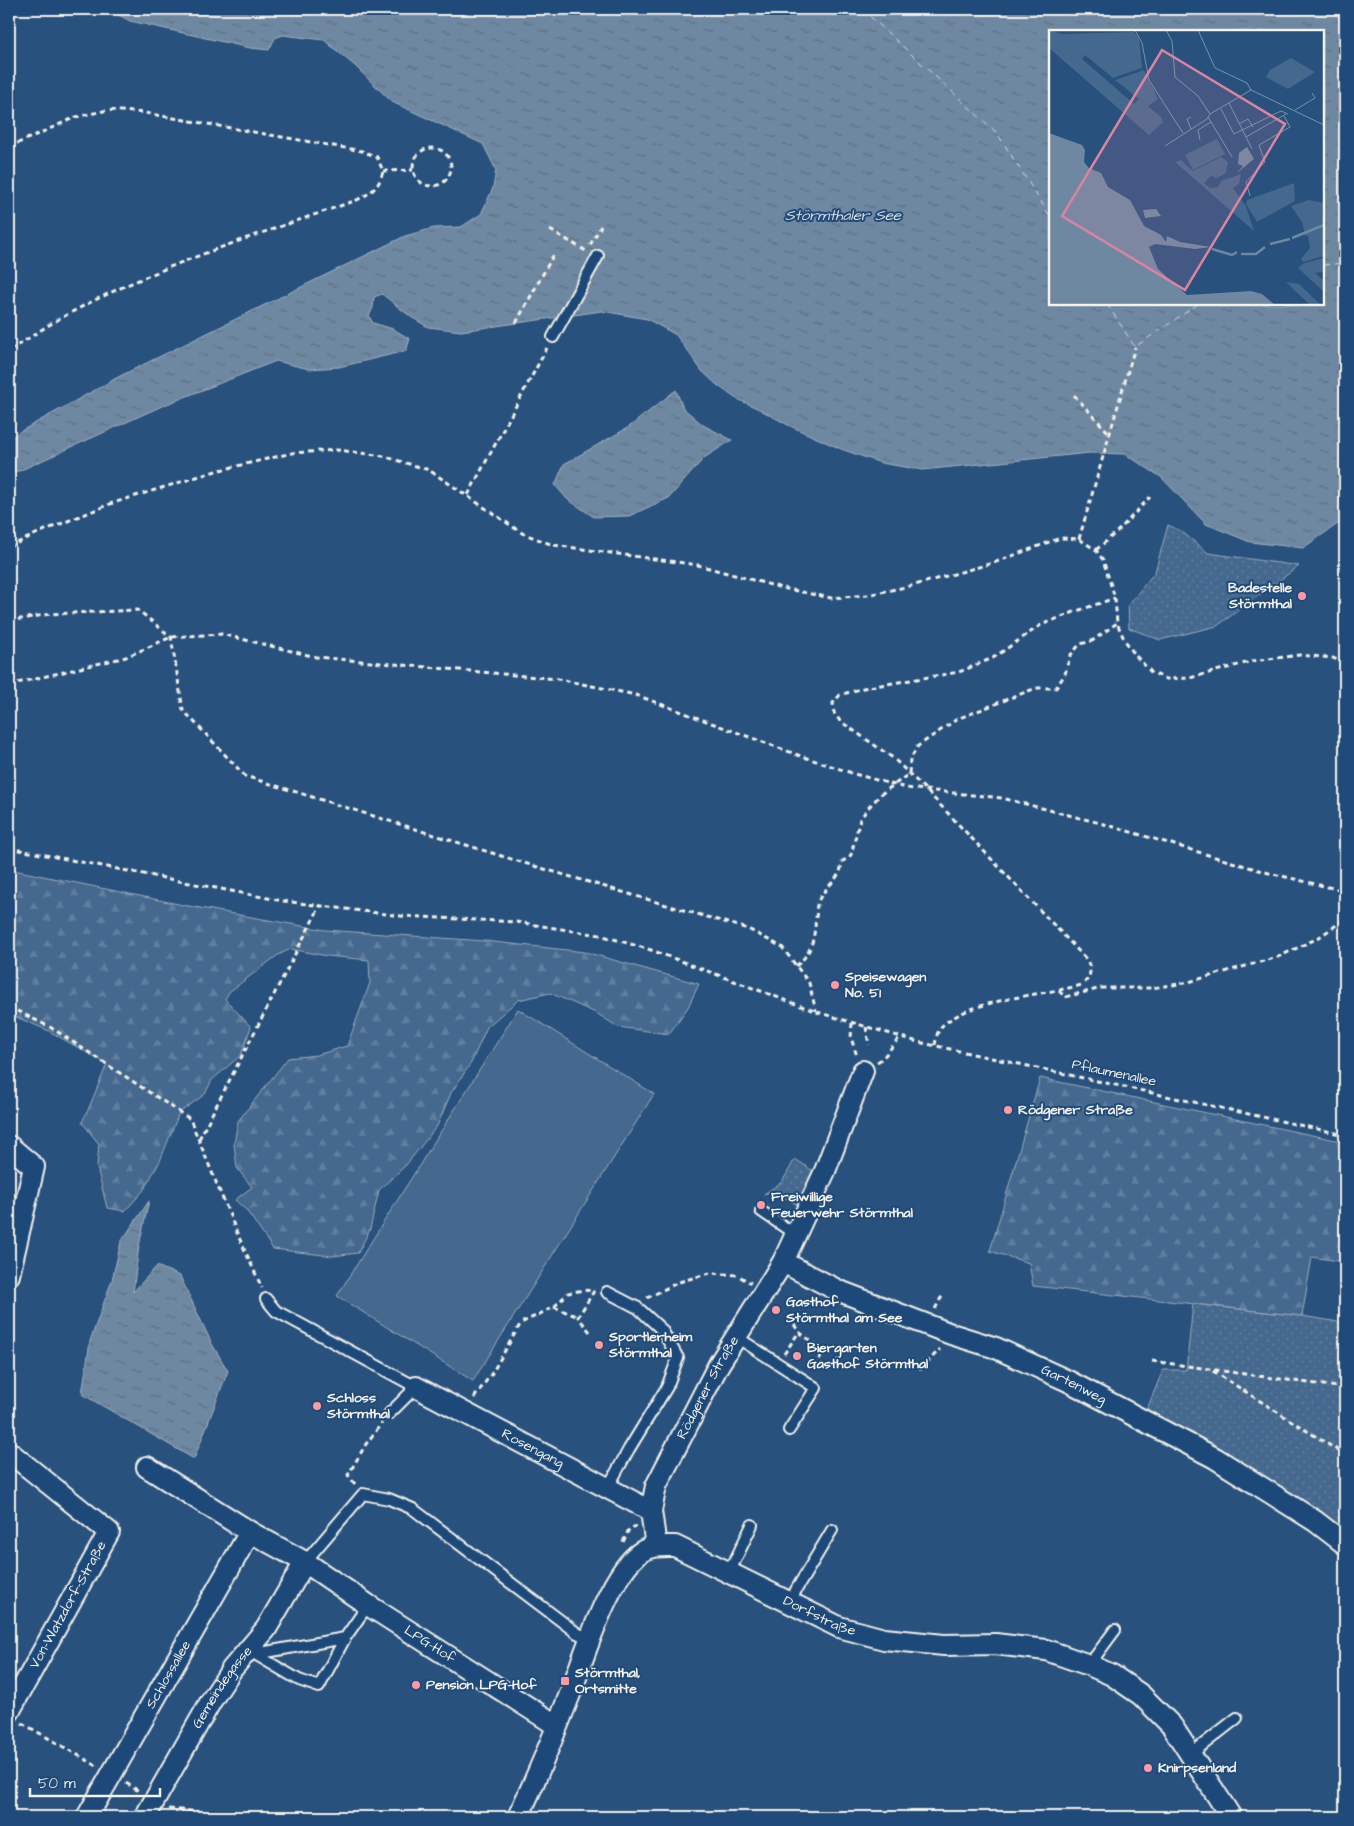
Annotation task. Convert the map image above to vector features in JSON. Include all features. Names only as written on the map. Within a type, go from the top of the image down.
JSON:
[{"type":"street","name":"Rödgener Straße","points":[[656,1546],[651,1511],[656,1486],[735,1336],[783,1262],[825,1171],[863,1071]]},
{"type":"street","points":[[9,1146],[34,1167],[9,1275]]},
{"type":"street","name":"Gartenweg","points":[[783,1262],[837,1290],[950,1334],[996,1348],[1068,1381],[1215,1458],[1315,1521],[1345,1544]]},
{"type":"street","name":"Rosengang","points":[[416,1387],[651,1511]]},
{"type":"street","name":"Von-Watzdorf-Straße","points":[[9,1452],[109,1532],[13,1716]]},
{"type":"street","name":"LPG-Hof","points":[[147,1467],[250,1532],[305,1562],[368,1605],[556,1725]]},
{"type":"street","name":"Schlossallee","points":[[87,1817],[250,1532]]},
{"type":"street","points":[[518,1817],[590,1639],[617,1581],[628,1565],[641,1552],[656,1546]]},
{"type":"street","name":"Dorfstraße","points":[[656,1546],[675,1546],[839,1627],[884,1639],[944,1645],[995,1644],[1046,1650],[1089,1664],[1112,1675],[1141,1695],[1172,1726],[1231,1817]]},
{"type":"street","name":"Gemeindegasse","points":[[150,1809],[211,1702],[232,1669],[252,1652],[305,1562]]},
{"type":"lane","points":[[552,337],[598,256]]},
{"type":"lane","points":[[761,1211],[796,1235]]},
{"type":"lane","points":[[607,1292],[638,1308],[662,1330],[678,1358],[667,1387],[607,1489]]},
{"type":"lane","points":[[266,1299],[276,1311],[416,1387],[389,1414]]},
{"type":"lane","points":[[735,1336],[816,1388],[788,1430]]},
{"type":"lane","points":[[305,1562],[363,1494],[389,1499],[413,1509],[577,1633],[590,1639]]},
{"type":"lane","points":[[730,1573],[752,1525]]},
{"type":"lane","points":[[790,1603],[832,1530]]},
{"type":"lane","points":[[252,1652],[299,1680],[319,1687],[345,1638],[368,1605]]},
{"type":"lane","points":[[1089,1664],[1115,1630]]},
{"type":"lane","points":[[252,1652],[345,1638]]},
{"type":"lane","points":[[1191,1754],[1237,1718]]},
{"type":"path","points":[[9,147],[76,118],[108,110],[145,113],[362,151],[377,157],[383,171],[380,183],[371,192],[358,200],[138,280],[69,313],[9,351]]},
{"type":"path","points":[[427,148],[434,148],[446,153],[452,168],[446,181],[434,187],[424,185],[418,181],[413,170],[415,158],[427,148]]},
{"type":"path","points":[[383,171],[413,170]]},
{"type":"path","points":[[585,256],[601,226]]},
{"type":"path","points":[[550,230],[587,252]]},
{"type":"path","points":[[516,323],[555,252]]},
{"type":"path","points":[[468,496],[552,337]]},
{"type":"path","points":[[1079,540],[1135,347]]},
{"type":"path","points":[[1074,396],[1110,433]]},
{"type":"path","points":[[9,547],[38,532],[110,504],[216,471],[292,453],[338,450],[383,456],[429,470],[522,533],[553,545],[698,565],[782,588],[831,598],[867,595],[915,585],[996,562],[1060,538],[1079,540],[1096,550],[1103,560],[1115,598],[1117,623],[1124,639],[1135,655],[1151,672],[1166,679],[1190,678],[1254,661],[1300,655],[1333,658],[1345,664]]},
{"type":"path","points":[[1096,550],[1120,529],[1150,497]]},
{"type":"path","points":[[935,1045],[940,1028],[967,1010],[984,1004],[1082,985],[1090,978],[1090,968],[1087,960],[925,789],[893,758],[840,721],[834,713],[833,703],[840,695],[863,688],[959,672],[993,658],[1041,625],[1115,598]]},
{"type":"path","points":[[9,621],[50,614],[138,610],[171,637],[184,710],[245,776],[524,863],[748,929],[782,947],[809,983],[816,1012]]},
{"type":"path","points":[[796,966],[807,957],[814,938],[817,905],[831,883],[839,876],[842,862],[850,855],[860,819],[881,794],[909,774],[910,760],[918,746],[957,719],[1036,688],[1056,688],[1065,674],[1070,656],[1080,644],[1092,641],[1117,623]]},
{"type":"path","points":[[9,685],[126,657],[171,637],[220,634],[316,657],[558,679],[636,695],[798,755],[894,785],[906,788],[1002,798],[1104,824],[1269,873],[1345,891]]},
{"type":"path","name":"Pflaumenallee","points":[[9,848],[283,901],[401,916],[516,922],[600,935],[651,950],[816,1012],[900,1037],[1345,1135]]},
{"type":"path","points":[[199,1140],[320,906]]},
{"type":"path","points":[[1058,991],[1065,997],[1102,988],[1152,988],[1185,983],[1278,957],[1318,938],[1345,919]]},
{"type":"path","points":[[9,1007],[50,1027],[190,1119],[266,1299]]},
{"type":"path","points":[[852,1022],[851,1038],[863,1071],[882,1059],[900,1037]]},
{"type":"path","points":[[866,1027],[869,1045]]},
{"type":"path","points":[[638,1308],[645,1299],[679,1282],[710,1273],[737,1275],[764,1291]]},
{"type":"path","points":[[461,1411],[479,1393],[521,1323],[554,1307],[568,1293],[583,1290],[607,1292]]},
{"type":"path","points":[[578,1317],[594,1291]]},
{"type":"path","points":[[554,1307],[578,1317],[590,1332]]},
{"type":"path","points":[[789,1317],[799,1332],[824,1350],[814,1368]]},
{"type":"path","points":[[778,1363],[799,1332]]},
{"type":"path","points":[[920,1370],[942,1347],[950,1334]]},
{"type":"path","points":[[1152,1360],[1345,1388]]},
{"type":"path","points":[[1211,1369],[1345,1455]]},
{"type":"path","points":[[363,1494],[348,1475],[366,1444],[389,1414]]},
{"type":"path","points":[[13,1716],[110,1774],[150,1809],[253,1817]]},
{"type":"green space","points":[[1168,525],[1181,531],[1208,553],[1299,566],[1217,626],[1160,640],[1129,628],[1128,605],[1155,572]]},
{"type":"green space","points":[[9,869],[183,905],[325,930],[485,941],[585,952],[699,984],[688,1007],[669,1034],[618,1027],[596,1013],[550,993],[518,1000],[487,1027],[471,1063],[451,1093],[437,1126],[406,1165],[379,1190],[370,1229],[358,1253],[332,1256],[273,1249],[247,1211],[235,1200],[252,1187],[237,1168],[234,1144],[238,1121],[288,1058],[317,1055],[347,1046],[370,983],[369,960],[327,956],[291,949],[278,955],[229,992],[225,999],[251,1027],[241,1055],[212,1080],[205,1094],[179,1113],[160,1161],[143,1191],[125,1211],[107,1208],[97,1167],[99,1144],[82,1122],[107,1064],[47,1030],[9,1014]]},
{"type":"green space","points":[[518,1009],[654,1094],[473,1381],[337,1296]]},
{"type":"green space","points":[[1040,1078],[1345,1142],[1345,1262],[1312,1257],[1302,1316],[1033,1286],[1029,1263],[990,1251]]},
{"type":"green space","points":[[795,1159],[819,1175],[803,1208],[773,1191],[764,1194],[782,1182]]},
{"type":"green space","points":[[1193,1304],[1302,1316],[1345,1323],[1345,1533],[1145,1414],[1163,1370],[1186,1370]]},
{"type":"water","name":"Störmthaler See","points":[[107,9],[1345,9],[1345,519],[1303,548],[1250,542],[1206,524],[1161,477],[1125,454],[1090,453],[922,470],[881,463],[841,449],[735,398],[702,371],[676,335],[647,319],[602,311],[461,331],[428,327],[411,317],[382,294],[374,297],[373,308],[369,316],[373,323],[393,329],[410,339],[406,351],[339,367],[309,369],[276,361],[162,406],[19,471],[9,472],[9,439],[120,376],[405,236],[434,228],[461,227],[481,214],[493,188],[496,170],[483,144],[392,102],[355,66],[324,40],[283,35],[275,38],[269,50],[250,48],[130,21]]},
{"type":"water","points":[[676,390],[683,408],[703,425],[732,440],[704,458],[669,498],[629,516],[594,517],[567,499],[555,485],[564,464],[629,427]]},
{"type":"water","points":[[149,1201],[139,1246],[133,1292],[157,1266],[180,1276],[212,1344],[228,1371],[194,1459],[82,1394],[90,1341],[112,1280],[121,1242]]},
{"type":"ferry route","points":[[862,9],[997,133],[1049,214]]},
{"type":"ferry route","points":[[1324,265],[1345,263]]},
{"type":"ferry route","points":[[1108,305],[1135,347],[1197,305]]},
{"type":"place","name":"Badestelle Störmthal","points":[[1302,596]]},
{"type":"place","name":"Speisewagen No. 51","points":[[835,985]]},
{"type":"place","name":"Rödgener Straße","points":[[1008,1110]]},
{"type":"place","name":"Freiwillige Feuerwehr Störmthal","points":[[761,1205]]},
{"type":"place","name":"Gasthof Störmthal am See","points":[[776,1310]]},
{"type":"place","name":"Sportlerheim Störmthal","points":[[599,1345]]},
{"type":"place","name":"Biergarten Gasthof Störmthal","points":[[797,1356]]},
{"type":"place","name":"Schloss Störmthal","points":[[317,1406]]},
{"type":"place","name":"Störmthal, Ortsmitte","points":[[565,1681]]},
{"type":"place","name":"Pension LPG-Hof","points":[[416,1685]]},
{"type":"place","name":"Knirpsenland","points":[[1148,1768]]}]
